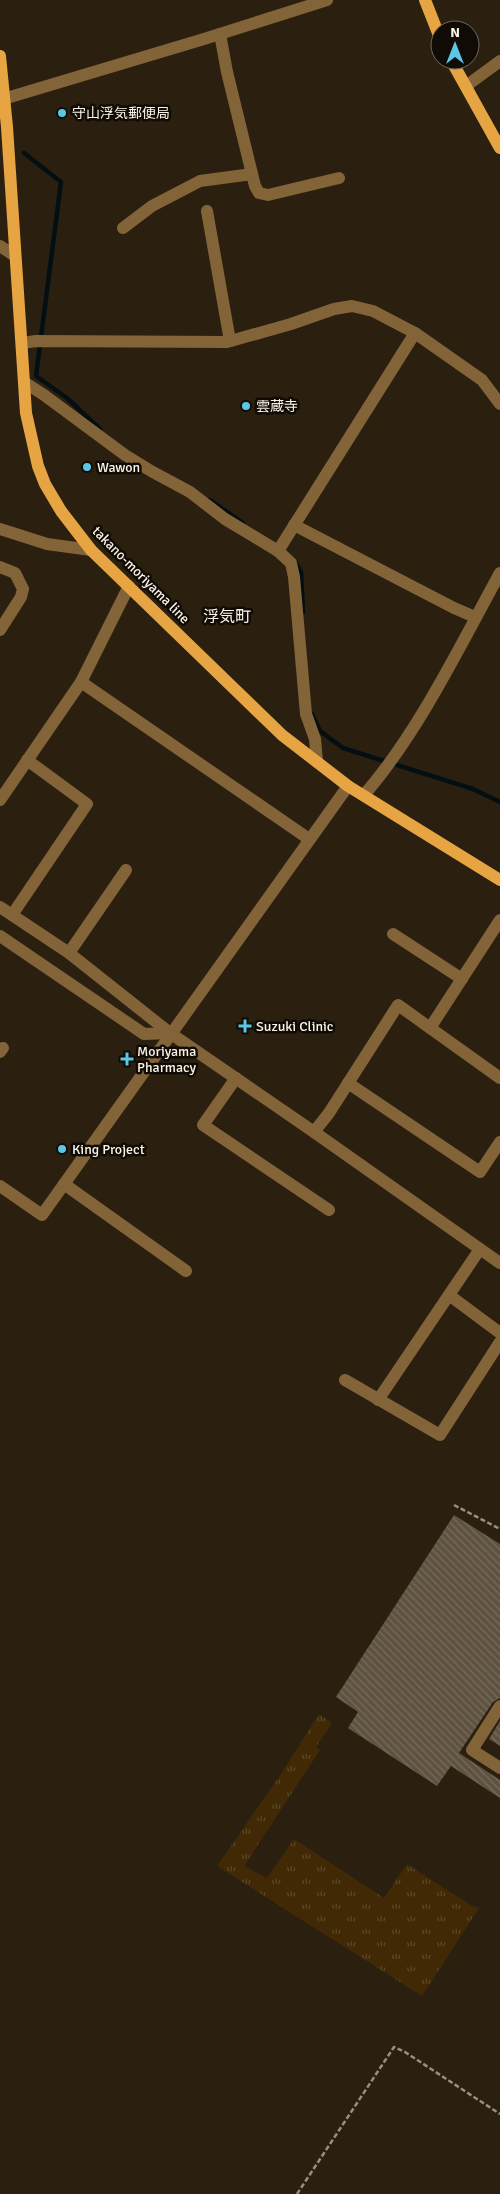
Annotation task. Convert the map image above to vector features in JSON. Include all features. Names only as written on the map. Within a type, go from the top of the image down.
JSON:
[{"type":"main road","points":[[425,0],[433,20]]},
{"type":"main road","name":"takano-moriyama line","points":[[0,56],[1,99],[7,127],[26,413],[33,451],[45,484],[61,511],[91,550],[282,735],[348,786],[500,880]]},
{"type":"main road","points":[[457,70],[500,148]]},
{"type":"street","points":[[1,99],[327,0]]},
{"type":"street","points":[[220,34],[227,72],[252,174],[259,193],[268,195],[339,178]]},
{"type":"street","points":[[466,86],[500,61]]},
{"type":"street","points":[[123,228],[152,206],[200,181],[252,174]]},
{"type":"street","points":[[207,211],[230,341]]},
{"type":"street","points":[[0,246],[15,256]]},
{"type":"street","points":[[22,343],[41,341],[230,341],[291,324],[334,309],[352,306],[372,311],[415,333],[482,380],[500,404]]},
{"type":"street","points":[[280,546],[415,333]]},
{"type":"street","points":[[24,382],[44,394],[125,455],[190,492],[226,519],[280,546],[291,564],[294,578],[306,714],[315,740],[317,762]]},
{"type":"street","points":[[294,525],[475,618]]},
{"type":"street","points":[[0,528],[47,544],[91,550]]},
{"type":"street","points":[[0,567],[14,573],[23,589],[21,596],[0,630]]},
{"type":"street","points":[[364,795],[386,769],[436,688],[500,573]]},
{"type":"street","points":[[0,800],[81,682],[129,586]]},
{"type":"street","points":[[81,682],[310,839]]},
{"type":"street","points":[[12,915],[87,804],[27,760]]},
{"type":"street","points":[[0,1186],[42,1215],[348,786]]},
{"type":"street","points":[[68,954],[126,870]]},
{"type":"street","points":[[0,907],[68,954],[170,1033],[500,1263]]},
{"type":"street","points":[[430,1028],[500,920]]},
{"type":"street","points":[[393,934],[462,979]]},
{"type":"street","points":[[0,936],[144,1034],[170,1033]]},
{"type":"street","points":[[314,1132],[398,1005],[498,1073]]},
{"type":"street","points":[[236,1078],[203,1125],[329,1210]]},
{"type":"street","points":[[348,1083],[480,1172],[500,1142]]},
{"type":"street","points":[[64,1184],[186,1271]]},
{"type":"street","points":[[378,1400],[480,1249]]},
{"type":"street","points":[[449,1295],[500,1333]]},
{"type":"street","points":[[345,1380],[440,1435],[500,1342]]},
{"type":"street","points":[[500,1706],[472,1750],[500,1768]]},
{"type":"path","points":[[454,1505],[500,1530]]},
{"type":"path","points":[[297,2194],[394,2047],[405,2052],[500,2114]]},
{"type":"green space","points":[[319,1714],[332,1723],[316,1747],[320,1750],[244,1866],[267,1878],[294,1839],[384,1898],[407,1864],[472,1906],[479,1908],[422,1996],[217,1866],[281,1774]]},
{"type":"building","points":[[454,1515],[500,1544],[500,1698],[493,1702],[459,1753],[500,1780],[500,1798],[451,1766],[437,1786],[348,1728],[358,1712],[336,1697]]},
{"type":"building","points":[[500,1721],[500,1746],[489,1739]]},
{"type":"waterway","points":[[24,153],[61,182],[36,376],[67,398],[100,429]]},
{"type":"waterway","points":[[210,500],[243,523]]},
{"type":"waterway","points":[[296,563],[301,572],[303,612]]},
{"type":"waterway","points":[[312,714],[320,731],[343,748],[473,789],[500,802]]},
{"type":"place","name":"守山浮気郵便局","points":[[62,113]]},
{"type":"place","name":"雲蔵寺","points":[[246,406]]},
{"type":"place","name":"Wawon","points":[[87,467]]},
{"type":"place","name":"Suzuki Clinic","points":[[245,1026]]},
{"type":"place","name":"Moriyama Pharmacy","points":[[127,1059]]},
{"type":"place","name":"King Project","points":[[62,1149]]},
{"type":"district","name":"浮気町","points":[[227,617]]}]
